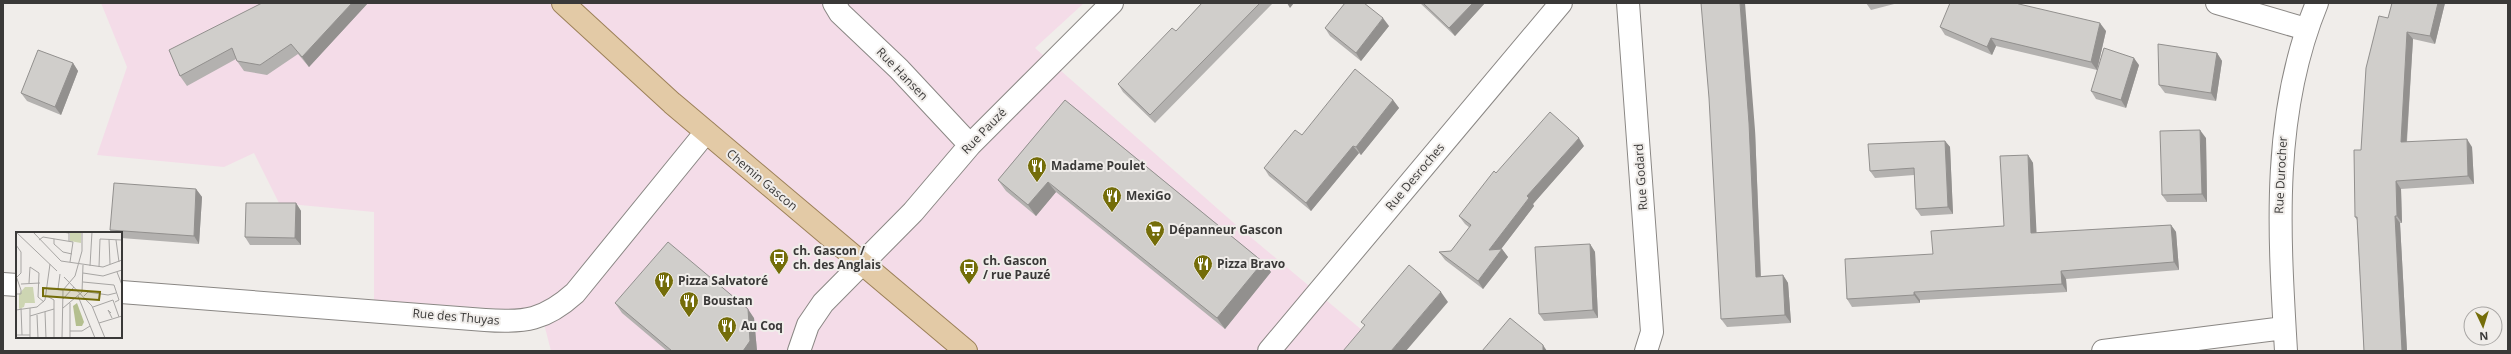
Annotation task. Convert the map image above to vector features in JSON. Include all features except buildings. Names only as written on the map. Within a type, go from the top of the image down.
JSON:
[{"type":"main road","name":"Chemin Gascon","points":[[563,3],[706,132],[966,351]]},
{"type":"street","name":"Rue Hansen","points":[[834,3],[840,13],[899,69],[970,144]]},
{"type":"street","name":"Rue Pauzé","points":[[799,351],[812,317],[861,264],[913,212],[970,144],[1112,3]]},
{"type":"street","name":"Rue Desroches","points":[[1269,351],[1561,3]]},
{"type":"street","name":"Rue Godard","points":[[1628,3],[1652,332],[1646,351]]},
{"type":"street","points":[[2217,3],[2306,29]]},
{"type":"street","name":"Rue Durocher","points":[[2286,351],[2278,212],[2283,129],[2306,29],[2317,3]]},
{"type":"street","name":"Rue des Thuyas","points":[[122,292],[513,322],[532,320],[552,312],[575,293],[706,132]]},
{"type":"street","points":[[3,284],[16,285]]},
{"type":"street","points":[[2103,351],[2284,328]]},
{"type":"shaded area","points":[[101,3],[1084,3],[1035,48],[1235,224],[1387,351],[551,351],[541,312],[374,300],[374,212],[279,203],[254,153],[224,167],[97,155],[127,67]]},
{"type":"place","name":"Madame Poulet","points":[[1037,183]]},
{"type":"place","name":"MexiGo","points":[[1112,213]]},
{"type":"place","name":"Dépanneur Gascon","points":[[1155,247]]},
{"type":"place","name":"ch. Gascon / ch. des Anglais","points":[[779,275]]},
{"type":"place","name":"Pizza Bravo","points":[[1203,281]]},
{"type":"place","name":"ch. Gascon / rue Pauzé","points":[[969,285]]},
{"type":"place","name":"Pizza Salvatoré","points":[[664,298]]},
{"type":"place","name":"Boustan","points":[[689,318]]},
{"type":"place","name":"Au Coq","points":[[727,343]]}]
